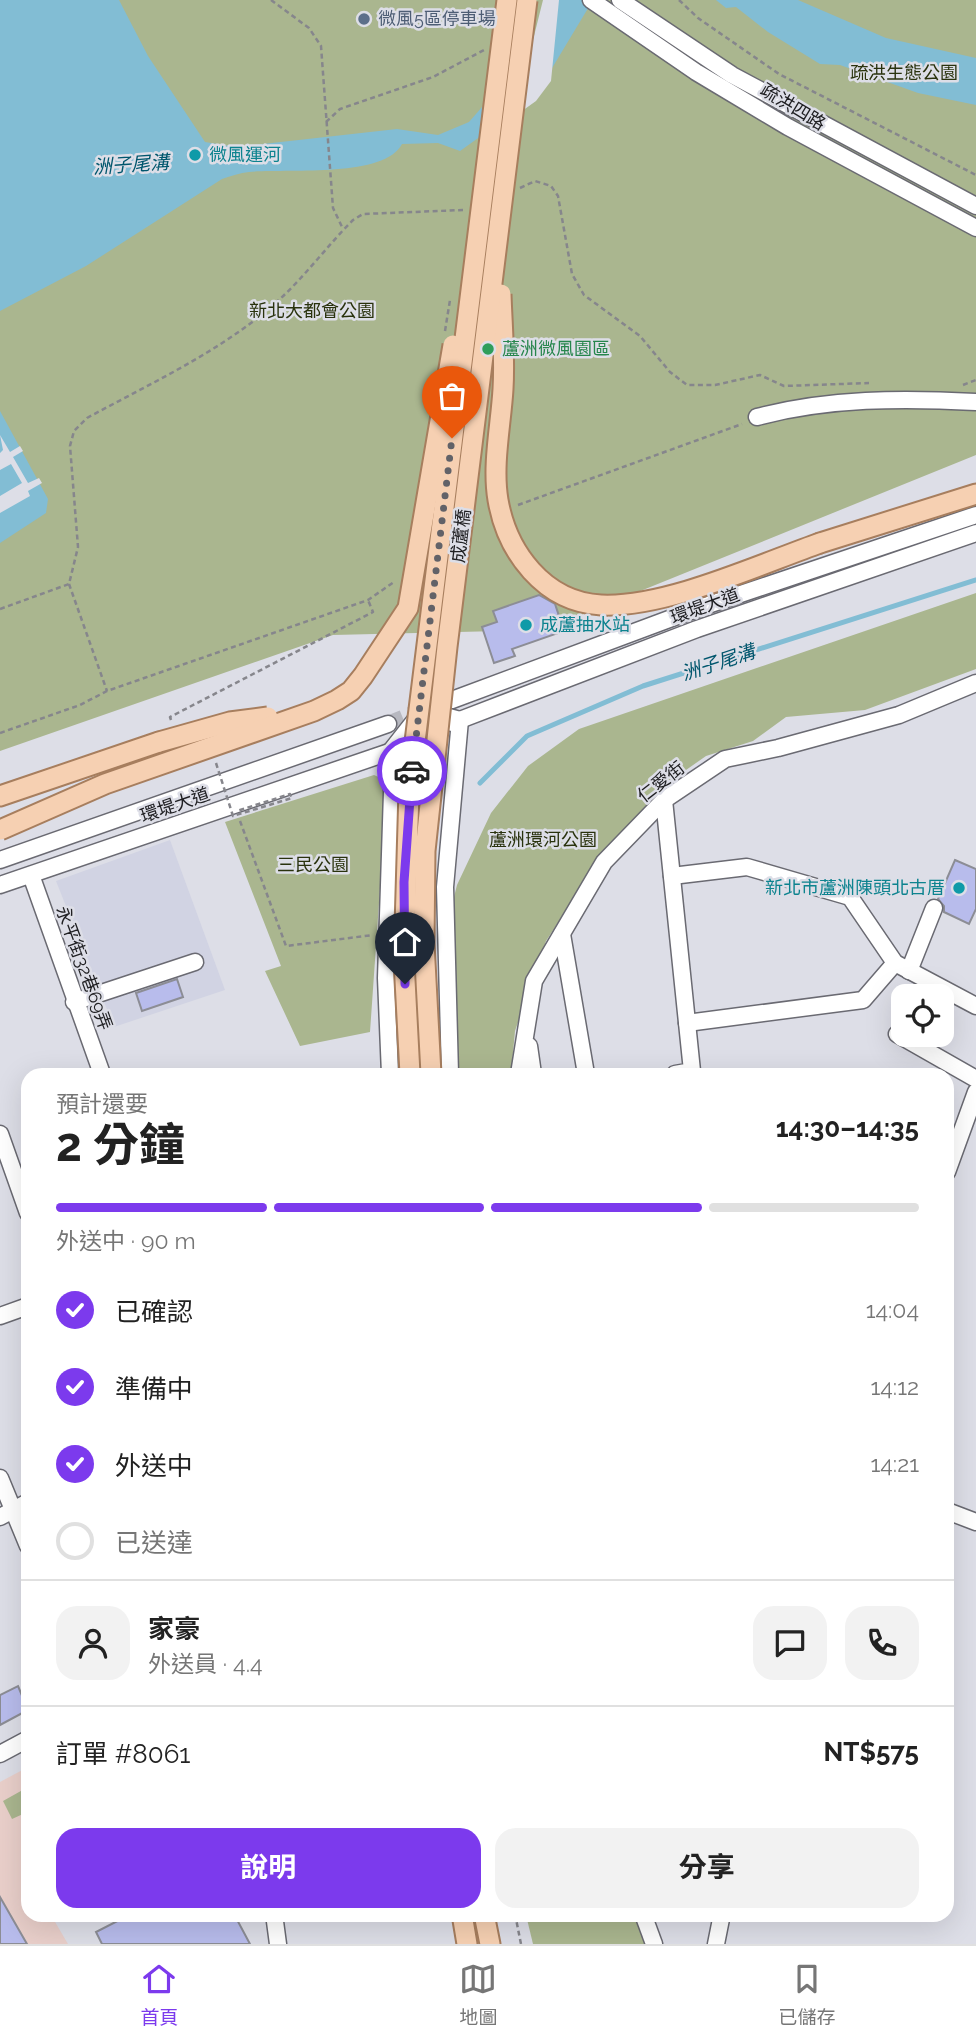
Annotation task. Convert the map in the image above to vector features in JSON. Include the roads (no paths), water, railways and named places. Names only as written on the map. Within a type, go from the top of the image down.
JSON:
[{"type":"main road","name":"成蘆橋","points":[[410,1068],[404,961],[410,790],[507,0]]},
{"type":"main road","name":"成蘆橋","points":[[431,1068],[424,943],[425,851],[447,647],[502,220],[527,0]]},
{"type":"main road","points":[[0,830],[104,784],[314,711],[351,691],[408,608],[446,375],[470,275],[485,176]]},
{"type":"main road","points":[[502,220],[503,386],[497,498],[514,550],[526,566],[549,587],[576,600],[600,605],[672,594],[820,543],[976,494]]},
{"type":"main road","points":[[0,796],[159,742],[230,722],[314,711]]},
{"type":"main road","points":[[463,1922],[467,1944]]},
{"type":"main road","points":[[486,1922],[490,1944]]},
{"type":"street","name":"疏洪四路","points":[[620,0],[732,75],[976,206]]},
{"type":"street","name":"疏洪四路","points":[[595,3],[696,72],[776,120],[857,167],[976,228]]},
{"type":"street","points":[[757,417],[793,408],[898,400],[976,402]]},
{"type":"street","name":"環堤大道","points":[[452,700],[696,609],[976,515]]},
{"type":"street","name":"環堤大道","points":[[455,722],[697,629],[976,533]]},
{"type":"street","name":"仁愛街","points":[[520,1068],[534,981],[604,862],[664,800],[725,759],[778,748],[899,715],[976,682]]},
{"type":"street","points":[[390,1068],[386,978],[392,792],[396,750],[424,709],[455,722],[445,887],[450,1068]]},
{"type":"street","name":"環堤大道","points":[[0,860],[388,724]]},
{"type":"street","name":"環堤大道","points":[[0,885],[396,750]]},
{"type":"street","points":[[664,800],[692,1068]]},
{"type":"street","points":[[672,876],[747,867],[850,897],[902,967],[976,1006]]},
{"type":"street","name":"永平街32巷69弄","points":[[31,875],[100,1068]]},
{"type":"street","points":[[687,1023],[863,1000],[902,967],[934,908]]},
{"type":"street","points":[[562,933],[585,1068]]},
{"type":"street","points":[[74,1002],[195,962]]},
{"type":"street","points":[[526,1026],[532,1068]]},
{"type":"street","points":[[920,1047],[976,1079]]},
{"type":"street","points":[[954,1153],[975,1098]]},
{"type":"street","points":[[0,1134],[21,1193]]},
{"type":"street","points":[[0,1316],[21,1308]]},
{"type":"street","points":[[0,1478],[6,1514],[21,1536]]},
{"type":"street","points":[[954,1514],[976,1522]]},
{"type":"street","points":[[0,1754],[21,1743]]},
{"type":"street","points":[[275,1922],[278,1944]]},
{"type":"street","points":[[646,1922],[654,1944]]},
{"type":"street","points":[[716,1944],[720,1922]]},
{"type":"water","name":"微風運河","points":[[0,0],[119,0],[148,56],[205,142],[236,147],[397,129],[438,135],[469,122],[536,45],[547,0],[593,0],[534,98],[460,151],[438,143],[402,144],[392,155],[375,163],[355,167],[249,172],[222,179],[86,266],[0,311]]},
{"type":"water","points":[[716,0],[798,0],[886,38],[976,58],[976,105],[918,93],[840,65],[820,64],[768,32],[736,7],[726,8]]},
{"type":"water","points":[[0,411],[48,499],[46,513],[0,543]]},
{"type":"waterway","name":"洲子尾溝","points":[[480,783],[527,736],[643,686],[976,580]]},
{"type":"tunnel","points":[[388,724],[427,708]]},
{"type":"place","name":"微風5區停車場","points":[[364,19]]},
{"type":"place","name":"微風運河","points":[[195,155]]},
{"type":"place","name":"蘆洲微風園區","points":[[488,349]]},
{"type":"place","name":"成蘆抽水站","points":[[526,625]]},
{"type":"place","name":"新北市蘆洲陳頭北古厝","points":[[959,888]]},
{"type":"park label","name":"疏洪生態公園","points":[[904,73]]},
{"type":"park label","name":"新北大都會公園","points":[[312,311]]},
{"type":"park label","name":"蘆洲環河公園","points":[[543,840]]},
{"type":"park label","name":"三民公園","points":[[313,865]]}]
